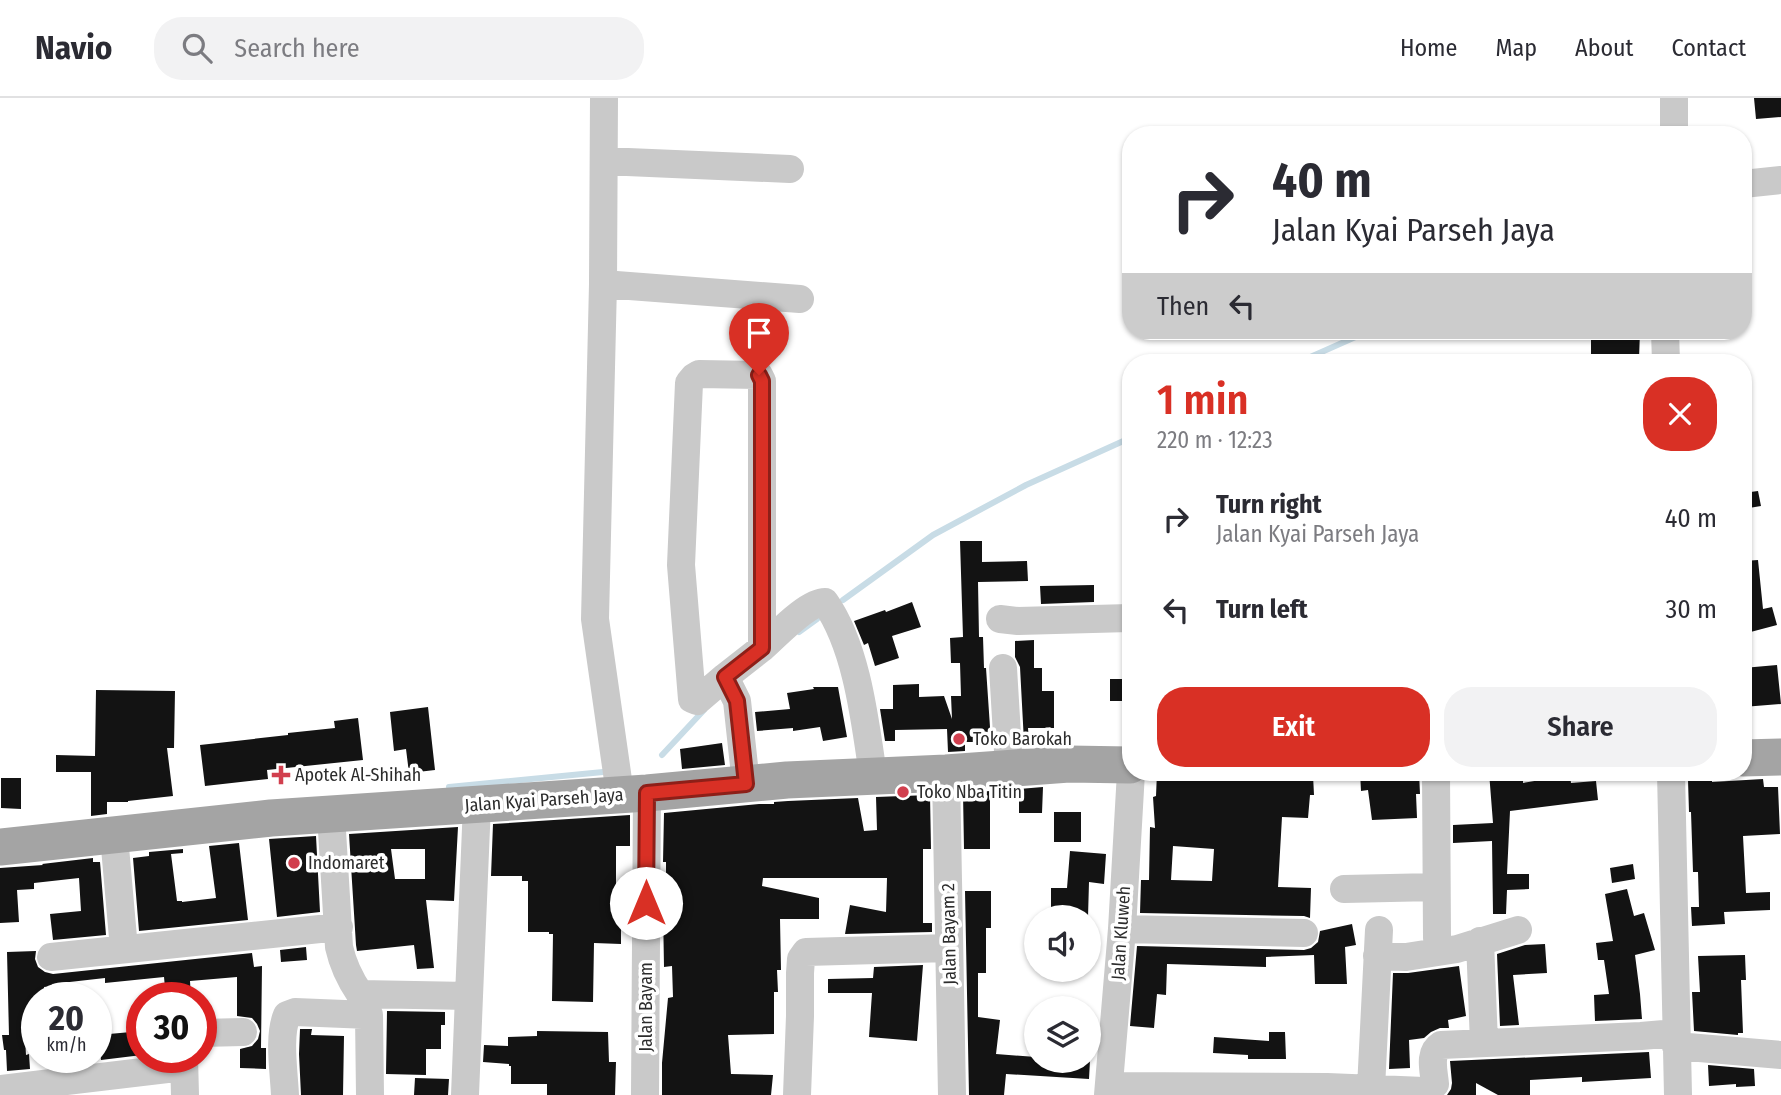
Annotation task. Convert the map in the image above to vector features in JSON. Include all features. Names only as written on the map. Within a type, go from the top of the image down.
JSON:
[{"type":"main road","points":[[1752,758],[1781,757]]},
{"type":"main road","name":"Jalan Kyai Parseh Jaya","points":[[0,847],[271,818],[873,775],[1069,764],[1122,765]]},
{"type":"street","name":"Jalan Bayam","points":[[604,98],[603,284],[595,619],[633,794],[645,1095]]},
{"type":"street","points":[[1674,98],[1674,126]]},
{"type":"street","points":[[604,161],[790,169]]},
{"type":"street","points":[[1752,183],[1781,180]]},
{"type":"street","points":[[603,284],[800,299]]},
{"type":"street","points":[[762,648],[762,381],[759,375],[699,374],[689,383],[681,565],[692,699],[697,701],[762,648],[805,611],[818,602],[825,602],[836,617],[853,668],[873,775]]},
{"type":"street","points":[[1000,619],[1018,621],[1122,618]]},
{"type":"street","points":[[1003,668],[1009,768]]},
{"type":"street","points":[[725,677],[737,701],[746,784]]},
{"type":"street","name":"Jalan Bayam 2","points":[[946,773],[952,1095]]},
{"type":"street","name":"Jalan Kluweh","points":[[1108,1091],[1122,929],[1130,781]]},
{"type":"street","points":[[1436,781],[1437,938]]},
{"type":"street","points":[[1671,781],[1678,1095]]},
{"type":"street","points":[[465,1095],[477,804]]},
{"type":"street","points":[[331,814],[342,963],[365,1005],[370,1095]]},
{"type":"street","points":[[114,836],[124,949]]},
{"type":"street","points":[[1344,889],[1436,887]]},
{"type":"street","points":[[51,957],[339,927]]},
{"type":"street","points":[[1122,929],[1304,933]]},
{"type":"street","points":[[1371,1088],[1378,943],[1406,957],[1457,949],[1518,930]]},
{"type":"street","points":[[1480,941],[1484,1043]]},
{"type":"street","points":[[797,1095],[800,973],[801,959],[806,952],[949,948]]},
{"type":"street","points":[[285,1095],[283,1037],[287,1015],[295,1012],[469,996]]},
{"type":"street","points":[[217,1033],[243,1032]]},
{"type":"street","points":[[1108,1091],[1327,1091],[1371,1088],[1424,1091],[1435,1084],[1433,1055],[1435,1048],[1441,1045],[1641,1036],[1781,1055]]},
{"type":"street","points":[[0,1088],[126,1070]]},
{"type":"street","points":[[184,1073],[185,1095]]},
{"type":"building","points":[[1754,98],[1781,98],[1781,117],[1756,119]]},
{"type":"building","points":[[1591,340],[1640,340],[1639,354],[1591,354]]},
{"type":"building","points":[[1758,491],[1761,506],[1752,508],[1752,492]]},
{"type":"building","points":[[960,541],[982,541],[982,562],[1027,561],[1028,581],[978,582],[979,637],[983,637],[991,742],[965,742],[965,751],[948,752],[947,729],[895,730],[895,741],[885,741],[880,709],[893,709],[893,685],[919,684],[919,697],[944,696],[952,719],[951,696],[961,696],[960,663],[951,663],[950,638],[963,637]]},
{"type":"building","points":[[1752,560],[1758,560],[1763,609],[1772,607],[1777,625],[1752,632]]},
{"type":"building","points":[[1094,585],[1094,602],[1041,604],[1040,586]]},
{"type":"building","points":[[912,602],[921,627],[892,636],[899,658],[875,666],[868,643],[864,645],[854,621]]},
{"type":"building","points":[[1034,640],[1034,668],[1042,668],[1042,691],[1054,691],[1054,728],[1028,728],[1029,742],[1024,742],[1020,667],[1015,657],[1015,641]]},
{"type":"building","points":[[1777,665],[1781,704],[1752,706],[1752,667]]},
{"type":"building","points":[[1110,679],[1122,679],[1122,701],[1110,701]]},
{"type":"building","points":[[813,687],[838,687],[847,737],[823,741],[820,727],[793,731],[793,728],[757,731],[755,712],[790,709],[787,693],[814,689]]},
{"type":"building","points":[[96,690],[175,691],[174,748],[167,748],[173,796],[107,802],[107,814],[91,816],[91,772],[56,772],[56,755],[95,756]]},
{"type":"building","points":[[428,707],[435,770],[409,773],[406,749],[394,751],[390,712]]},
{"type":"building","points":[[358,718],[363,760],[267,770],[268,779],[205,786],[200,745],[335,728],[334,721]]},
{"type":"building","points":[[722,743],[725,765],[682,769],[680,749]]},
{"type":"building","points":[[1,778],[21,778],[21,809],[1,808]]},
{"type":"building","points":[[1763,779],[1764,787],[1778,787],[1780,834],[1743,836],[1746,893],[1770,892],[1770,910],[1724,912],[1725,924],[1692,926],[1691,907],[1699,907],[1698,872],[1693,872],[1688,781]]},
{"type":"building","points":[[1157,781],[1313,781],[1314,795],[1310,795],[1308,818],[1282,817],[1278,887],[1311,888],[1310,918],[1140,913],[1141,880],[1149,880],[1150,827],[1155,828],[1153,797],[1156,796]],"holes":[[[1173,846],[1214,849],[1212,881],[1171,880]]]},
{"type":"building","points":[[1360,781],[1419,781],[1420,794],[1416,794],[1417,818],[1372,820],[1368,790],[1361,791]]},
{"type":"building","points":[[1490,781],[1596,781],[1598,800],[1510,811],[1507,874],[1529,874],[1529,889],[1507,890],[1506,914],[1493,914],[1492,841],[1453,843],[1453,825],[1493,823]]},
{"type":"building","points":[[1043,787],[1042,813],[1019,813],[1019,789]]},
{"type":"building","points":[[990,791],[990,849],[964,849],[963,793]]},
{"type":"building","points":[[930,795],[931,849],[923,849],[923,923],[932,923],[932,932],[845,934],[850,905],[886,912],[887,878],[763,878],[762,886],[819,898],[819,919],[780,919],[781,970],[777,970],[778,992],[774,992],[774,1034],[728,1035],[731,1074],[773,1075],[771,1095],[662,1095],[668,998],[673,997],[672,966],[664,967],[664,813],[774,802],[858,798],[864,831],[877,830],[876,797]]},
{"type":"building","points":[[1054,812],[1081,812],[1081,842],[1054,842]]},
{"type":"building","points":[[630,815],[630,846],[616,846],[616,885],[621,885],[621,944],[594,943],[593,1002],[552,1001],[553,934],[528,932],[528,881],[522,881],[522,876],[491,876],[493,824]]},
{"type":"building","points":[[458,827],[454,901],[426,900],[434,968],[417,969],[414,945],[357,951],[349,834]],"holes":[[[391,849],[425,849],[425,879],[395,879]]]},
{"type":"building","name":"Indomaret","points":[[316,836],[320,912],[277,917],[269,839]]},
{"type":"building","points":[[239,843],[248,920],[139,931],[133,858],[149,856],[149,852],[183,849],[183,853],[171,854],[177,901],[216,898],[209,846]]},
{"type":"building","points":[[1070,851],[1106,854],[1104,884],[1089,882],[1088,905],[1051,905],[1051,888],[1067,888]]},
{"type":"building","points":[[93,858],[93,862],[100,862],[106,935],[53,940],[50,914],[81,911],[79,878],[34,883],[34,889],[17,890],[19,922],[0,923],[0,868]]},
{"type":"building","points":[[1633,864],[1635,879],[1612,883],[1610,868]]},
{"type":"building","points":[[1627,889],[1634,916],[1644,913],[1655,950],[1635,955],[1642,1019],[1595,1021],[1594,995],[1609,994],[1604,960],[1598,960],[1596,943],[1613,941],[1605,894]]},
{"type":"building","points":[[965,891],[991,891],[991,928],[986,928],[986,973],[978,973],[978,1017],[1000,1020],[996,1054],[1024,1056],[1024,1073],[1089,1073],[1089,1079],[1006,1074],[1004,1095],[969,1095]]},
{"type":"building","points":[[1352,924],[1356,945],[1345,947],[1347,984],[1315,984],[1314,955],[1266,957],[1266,967],[1167,964],[1166,995],[1157,994],[1154,1028],[1130,1026],[1137,946],[1304,950],[1318,942],[1320,931]]},
{"type":"building","points":[[1545,944],[1547,973],[1513,975],[1519,1025],[1500,1026],[1497,954],[1525,945]]},
{"type":"building","points":[[306,947],[307,960],[281,962],[280,950]]},
{"type":"building","points":[[36,951],[38,967],[53,974],[252,953],[254,967],[262,966],[261,1048],[266,1048],[266,1069],[240,1068],[240,1049],[252,1046],[260,1031],[252,1018],[237,1016],[237,977],[164,982],[164,977],[112,982],[105,982],[105,978],[70,982],[21,982],[21,1070],[7,1071],[2,1035],[9,1035],[7,952]]},
{"type":"building","points":[[1745,955],[1746,980],[1741,980],[1743,1033],[1738,1035],[1694,1031],[1692,992],[1700,992],[1698,956]]},
{"type":"building","points":[[923,965],[917,1041],[869,1037],[872,993],[828,993],[828,979],[873,978],[874,967]]},
{"type":"building","points":[[1459,966],[1466,1016],[1448,1020],[1449,1028],[1440,1028],[1424,1038],[1409,1040],[1410,1068],[1389,1069],[1393,973]]},
{"type":"building","points":[[387,1011],[445,1012],[445,1025],[441,1025],[441,1049],[426,1049],[426,1075],[386,1074]]},
{"type":"building","points":[[300,1029],[312,1029],[311,1035],[344,1036],[343,1095],[301,1095]]},
{"type":"building","points":[[537,1031],[608,1032],[609,1062],[616,1062],[615,1095],[547,1095],[547,1084],[511,1084],[509,1064],[483,1062],[484,1045],[508,1046],[508,1037],[537,1036]]},
{"type":"building","points":[[126,1032],[126,1057],[112,1059],[112,1034]]},
{"type":"building","points":[[1269,1032],[1285,1032],[1286,1059],[1248,1059],[1248,1055],[1213,1053],[1214,1037],[1269,1041]]},
{"type":"building","points":[[1649,1052],[1651,1078],[1582,1082],[1582,1077],[1530,1080],[1530,1095],[1498,1095],[1476,1083],[1476,1095],[1447,1095],[1452,1083],[1450,1061]]},
{"type":"building","points":[[1708,1065],[1754,1069],[1755,1086],[1709,1086]]},
{"type":"building","points":[[415,1078],[449,1079],[448,1095],[414,1095]]},
{"type":"waterway","points":[[1317,354],[1349,340]]},
{"type":"waterway","points":[[843,600],[933,535],[1026,485],[1122,442]]},
{"type":"waterway","points":[[799,632],[817,619]]},
{"type":"waterway","points":[[662,755],[704,710]]},
{"type":"waterway","points":[[449,787],[603,772]]},
{"type":"place","name":"Toko Barokah","points":[[959,739]]},
{"type":"place","name":"Apotek Al-Shihah","points":[[281,775]]},
{"type":"place","name":"Toko Nba Titin","points":[[903,792]]},
{"type":"place","name":"Indomaret","points":[[294,863]]},
{"type":"route","points":[[646,903],[647,793],[746,784],[737,701],[725,677],[762,648],[762,381],[759,375]]}]
